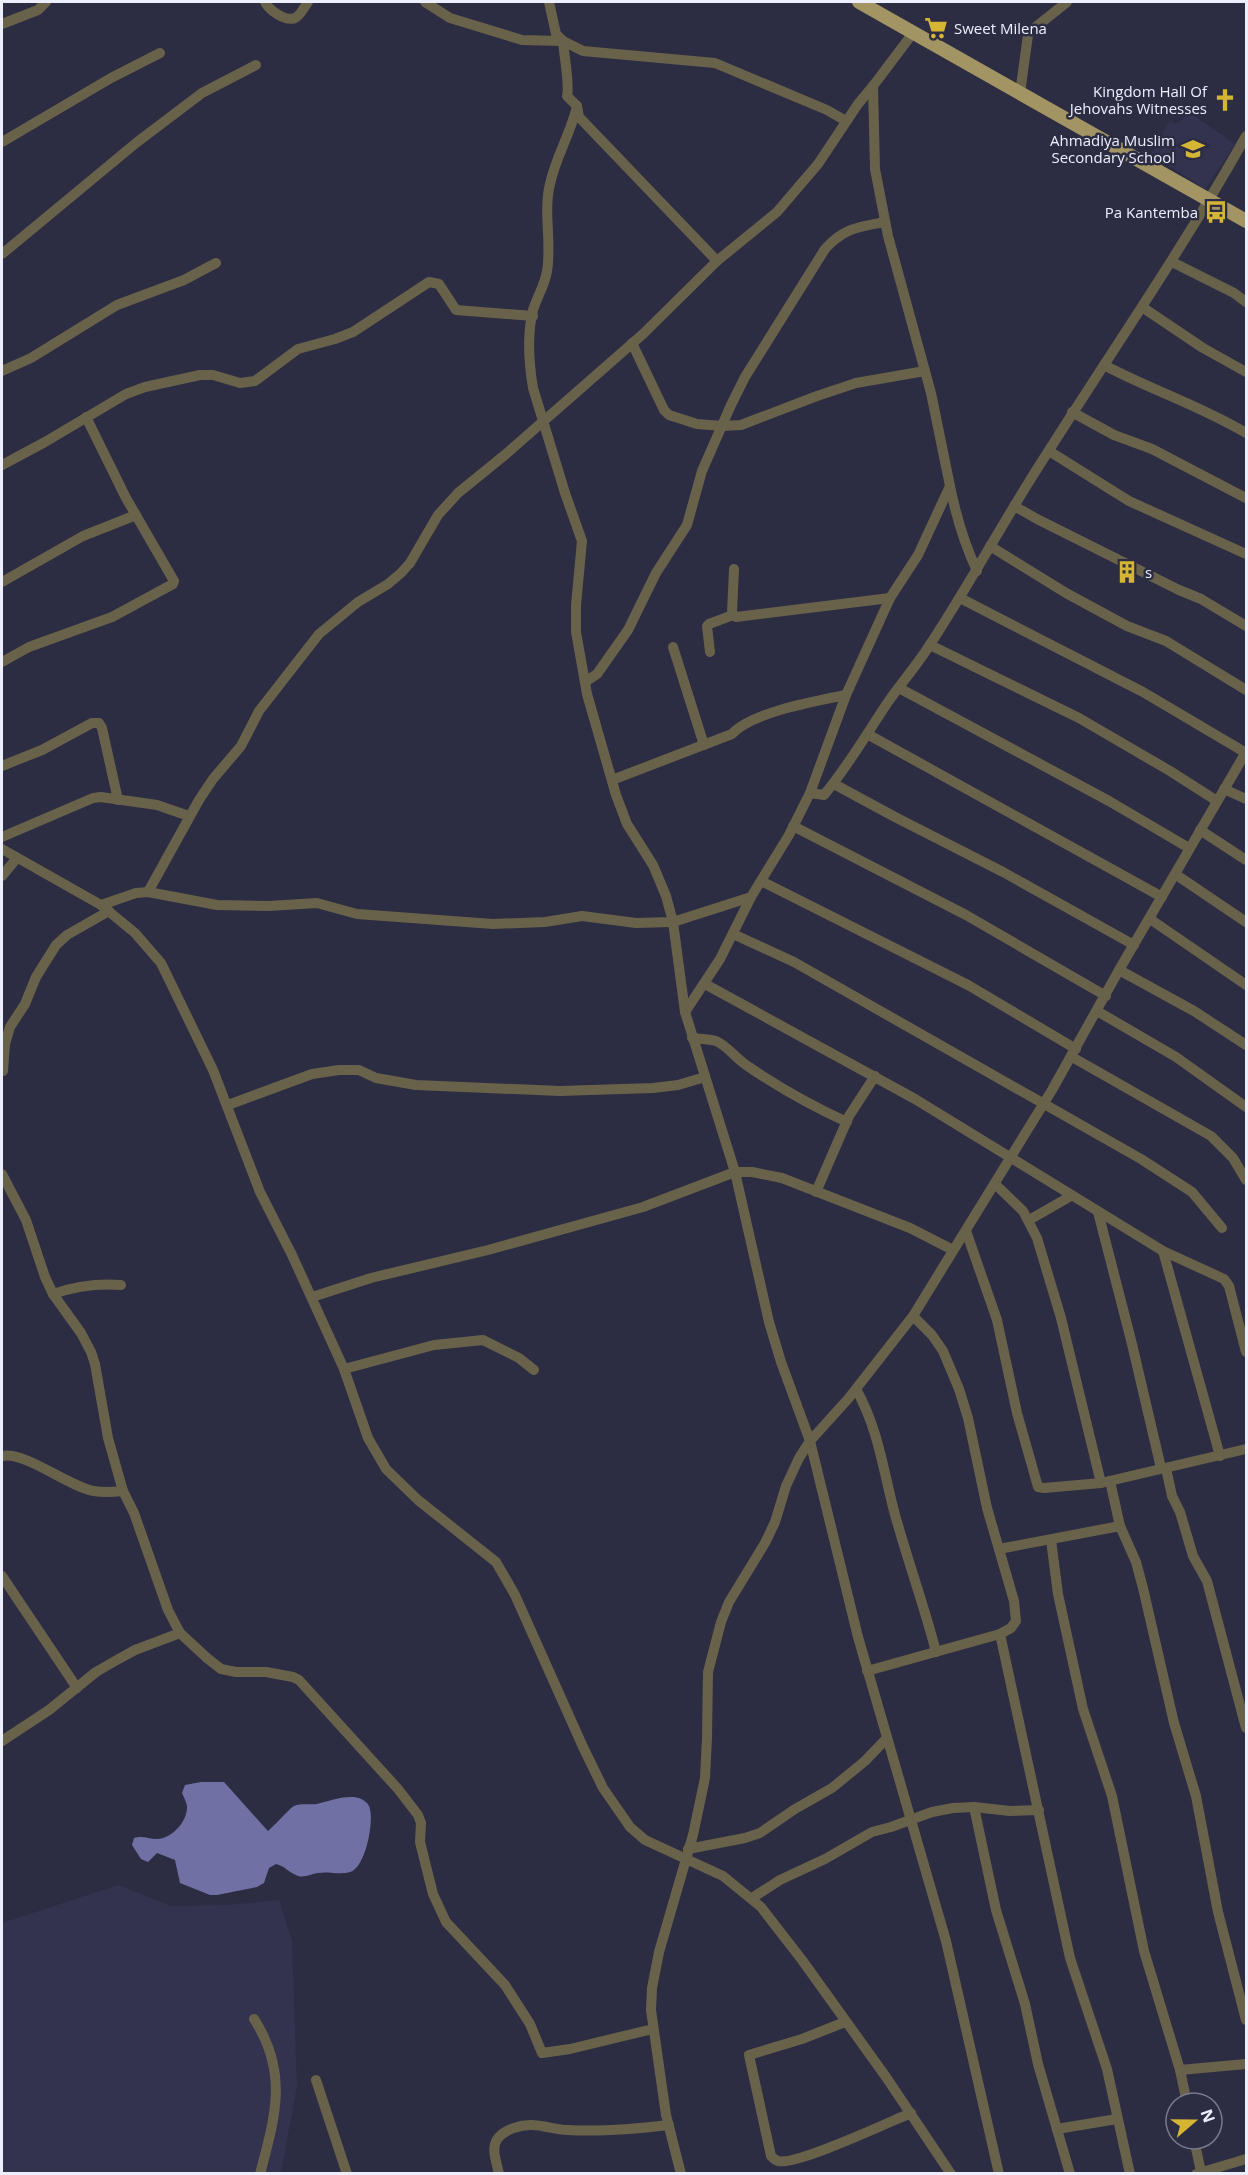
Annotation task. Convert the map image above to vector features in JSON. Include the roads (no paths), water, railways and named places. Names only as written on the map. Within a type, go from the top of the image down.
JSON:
[{"type":"main road","points":[[859,2],[1246,221]]},
{"type":"street","points":[[2,24],[38,10],[46,2]]},
{"type":"street","points":[[265,2],[271,11],[291,19],[297,17],[308,2]]},
{"type":"street","points":[[425,2],[450,18],[522,40],[563,41]]},
{"type":"street","points":[[549,2],[556,34],[563,41],[583,51],[715,63],[827,110],[846,121]]},
{"type":"street","points":[[1020,93],[1028,35],[1067,2]]},
{"type":"street","points":[[148,892],[189,816],[213,779],[241,746],[259,711],[319,634],[358,602],[388,584],[401,573],[410,563],[438,515],[458,493],[667,312],[717,261],[777,212],[818,164],[846,121],[913,33]]},
{"type":"street","points":[[563,41],[564,64],[569,88],[567,96],[578,106],[579,117],[717,261]]},
{"type":"street","points":[[2,142],[111,78],[160,53]]},
{"type":"street","points":[[2,254],[128,149],[202,93],[256,65]]},
{"type":"street","points":[[873,86],[875,169],[885,222],[940,431],[957,521],[977,571]]},
{"type":"street","points":[[578,106],[573,125],[557,157],[549,186],[547,273],[533,316],[530,337],[531,374],[543,420],[582,542],[576,604],[576,632],[585,682],[612,780],[627,824],[658,875],[666,896],[673,922],[685,1012],[735,1172],[769,1322],[810,1440],[867,1671],[946,1941],[999,2174]]},
{"type":"street","points":[[810,793],[825,795],[834,784],[869,735],[887,703],[930,645],[1072,412],[1210,201],[1246,136]]},
{"type":"street","points":[[585,682],[597,674],[628,630],[656,573],[687,525],[702,471],[745,377],[825,249],[837,236],[851,229],[885,222]]},
{"type":"street","points":[[1172,262],[1234,293],[1246,302]]},
{"type":"street","points":[[2,371],[31,358],[117,306],[184,280],[216,263]]},
{"type":"street","points":[[2,465],[126,394],[145,387],[174,380],[213,375],[240,382],[255,381],[298,349],[353,332],[429,282],[439,284],[456,310],[533,316]]},
{"type":"street","points":[[1142,307],[1203,348],[1246,372]]},
{"type":"street","points":[[632,343],[664,410],[669,415],[697,424],[741,425],[856,384],[925,371]]},
{"type":"street","points":[[1104,365],[1152,389],[1218,417],[1246,434]]},
{"type":"street","points":[[1072,412],[1114,435],[1159,453],[1246,498]]},
{"type":"street","points":[[2,662],[29,647],[121,612],[173,584],[174,578],[136,515],[86,417]]},
{"type":"street","points":[[1049,451],[1129,501],[1246,554]]},
{"type":"street","points":[[685,1012],[705,984],[810,793],[846,696],[890,597],[918,555],[950,486]]},
{"type":"street","points":[[1014,506],[1201,600],[1246,626]]},
{"type":"street","points":[[2,582],[83,536],[136,515]]},
{"type":"street","points":[[990,546],[1066,593],[1127,626],[1166,641],[1207,664],[1246,690]]},
{"type":"street","points":[[733,615],[734,569]]},
{"type":"street","points":[[710,652],[707,626],[733,615],[769,614],[890,597]]},
{"type":"street","points":[[681,2174],[669,2125],[654,2030],[651,2010],[652,1988],[659,1952],[693,1834],[705,1779],[708,1672],[718,1630],[729,1602],[765,1544],[775,1522],[786,1486],[810,1440],[856,1389],[913,1316],[1074,1053],[1119,970],[1246,752],[1143,692],[960,598]]},
{"type":"street","points":[[930,645],[1079,718],[1217,801]]},
{"type":"street","points":[[673,647],[704,745]]},
{"type":"street","points":[[899,688],[1109,801],[1189,848]]},
{"type":"street","points":[[612,780],[732,734],[739,727],[757,717],[846,696]]},
{"type":"street","points":[[2,766],[42,750],[92,723],[99,723],[118,800]]},
{"type":"street","points":[[869,735],[1162,897]]},
{"type":"street","points":[[834,784],[895,818],[1003,872],[1134,945]]},
{"type":"street","points":[[1224,789],[1246,799]]},
{"type":"street","points":[[2,837],[93,798],[101,797],[157,805],[189,816]]},
{"type":"street","points":[[793,826],[966,915],[1106,996]]},
{"type":"street","points":[[1200,830],[1246,860]]},
{"type":"street","points":[[2,849],[105,908],[135,933],[161,963],[185,1009],[228,1105],[260,1192],[312,1297],[344,1370],[368,1438],[386,1469],[418,1500],[477,1545],[501,1569],[515,1595],[583,1748],[603,1788],[630,1827],[645,1840],[684,1860],[723,1876],[752,1898],[802,1960],[911,2113],[951,2174]]},
{"type":"street","points":[[2,876],[17,858]]},
{"type":"street","points":[[1175,874],[1246,922]]},
{"type":"street","points":[[761,881],[968,985],[1074,1053],[1211,1136],[1229,1153],[1246,1180]]},
{"type":"street","points":[[3,1071],[9,1027],[25,1004],[36,977],[56,945],[105,908],[136,892],[217,904],[269,906],[317,903],[357,914],[493,924],[545,922],[582,916],[636,923],[673,922],[751,897]]},
{"type":"street","points":[[1150,919],[1246,985]]},
{"type":"street","points":[[733,934],[794,962],[1044,1102],[1185,1187],[1198,1198],[1222,1228]]},
{"type":"street","points":[[1119,970],[1194,1011],[1246,1045]]},
{"type":"street","points":[[705,984],[765,1019],[875,1076],[1163,1251],[1224,1279],[1229,1286],[1246,1352]]},
{"type":"street","points":[[1097,1011],[1176,1057],[1246,1107]]},
{"type":"street","points":[[692,1038],[721,1044],[736,1059],[785,1091],[847,1122]]},
{"type":"street","points":[[228,1105],[312,1074],[339,1070],[359,1070],[376,1078],[416,1085],[549,1090],[653,1088],[705,1077]]},
{"type":"street","points":[[816,1192],[847,1122],[875,1076]]},
{"type":"street","points":[[312,1297],[371,1278],[488,1250],[643,1207],[735,1172],[774,1176],[910,1228],[953,1250]]},
{"type":"street","points":[[2,1174],[26,1220],[53,1294],[81,1333],[91,1352],[108,1438],[123,1491],[134,1513],[168,1610],[180,1633],[221,1669],[236,1672],[275,1673],[299,1680],[398,1789],[420,1819],[420,1842],[439,1910],[446,1922],[506,1985],[530,2024],[542,2053],[654,2030]]},
{"type":"street","points":[[995,1184],[1029,1220],[1037,1238],[1106,1482],[1120,1526],[1136,1562],[1174,1723],[1196,1796],[1218,1912],[1246,2020]]},
{"type":"street","points":[[1029,1220],[1071,1196]]},
{"type":"street","points":[[1098,1212],[1163,1468],[1180,1512],[1193,1556],[1207,1581],[1246,1728]]},
{"type":"street","points":[[966,1231],[997,1320],[1017,1413],[1038,1486],[1044,1488],[1106,1482],[1246,1449]]},
{"type":"street","points":[[1163,1251],[1220,1456]]},
{"type":"street","points":[[53,1294],[74,1287],[121,1285]]},
{"type":"street","points":[[867,1671],[1000,1634],[1015,1625],[1016,1616],[987,1508],[968,1418],[959,1389],[943,1351],[932,1335],[913,1316]]},
{"type":"street","points":[[344,1370],[434,1345],[483,1340],[519,1358],[534,1370]]},
{"type":"street","points":[[856,1389],[875,1432],[893,1506],[936,1652]]},
{"type":"street","points":[[2,1456],[7,1455],[26,1461],[93,1491],[123,1491]]},
{"type":"street","points":[[999,1549],[1120,1526]]},
{"type":"street","points":[[1051,1540],[1058,1594],[1083,1709],[1106,1777],[1144,1951],[1184,2091]]},
{"type":"street","points":[[2,1576],[77,1688]]},
{"type":"street","points":[[2,1741],[49,1710],[96,1672],[135,1650],[180,1633]]},
{"type":"street","points":[[1000,1634],[1072,1966],[1107,2069],[1130,2174]]},
{"type":"street","points":[[688,1849],[760,1833],[795,1809],[832,1788],[865,1761],[887,1738]]},
{"type":"street","points":[[974,1807],[994,1900],[1025,2004],[1038,2064],[1070,2174]]},
{"type":"street","points":[[752,1898],[780,1880],[872,1832],[912,1819],[953,1808],[1039,1810]]},
{"type":"street","points":[[254,2019],[265,2036],[273,2061],[277,2091],[276,2105],[260,2174]]},
{"type":"street","points":[[845,2022],[802,2039],[749,2055],[771,2156],[780,2162],[792,2160],[826,2149],[911,2113]]},
{"type":"street","points":[[1180,2070],[1246,2064]]},
{"type":"street","points":[[316,2080],[347,2174]]},
{"type":"street","points":[[1057,2129],[1117,2119]]},
{"type":"street","points":[[499,2174],[494,2152],[495,2143],[506,2131],[518,2127],[532,2125],[568,2130],[624,2131],[669,2125]]},
{"type":"street","points":[[1195,2151],[1198,2173],[1246,2159]]},
{"type":"place","name":"Sweet Milena","points":[[936,28]]},
{"type":"place","name":"Kingdom Hall Of Jehovahs Witnesses","points":[[1225,100]]},
{"type":"place","name":"Ahmadiya Muslim Secondary School","points":[[1193,149]]},
{"type":"place","name":"Pa Kantemba","points":[[1216,212]]},
{"type":"place","name":"s","points":[[1127,572]]}]
